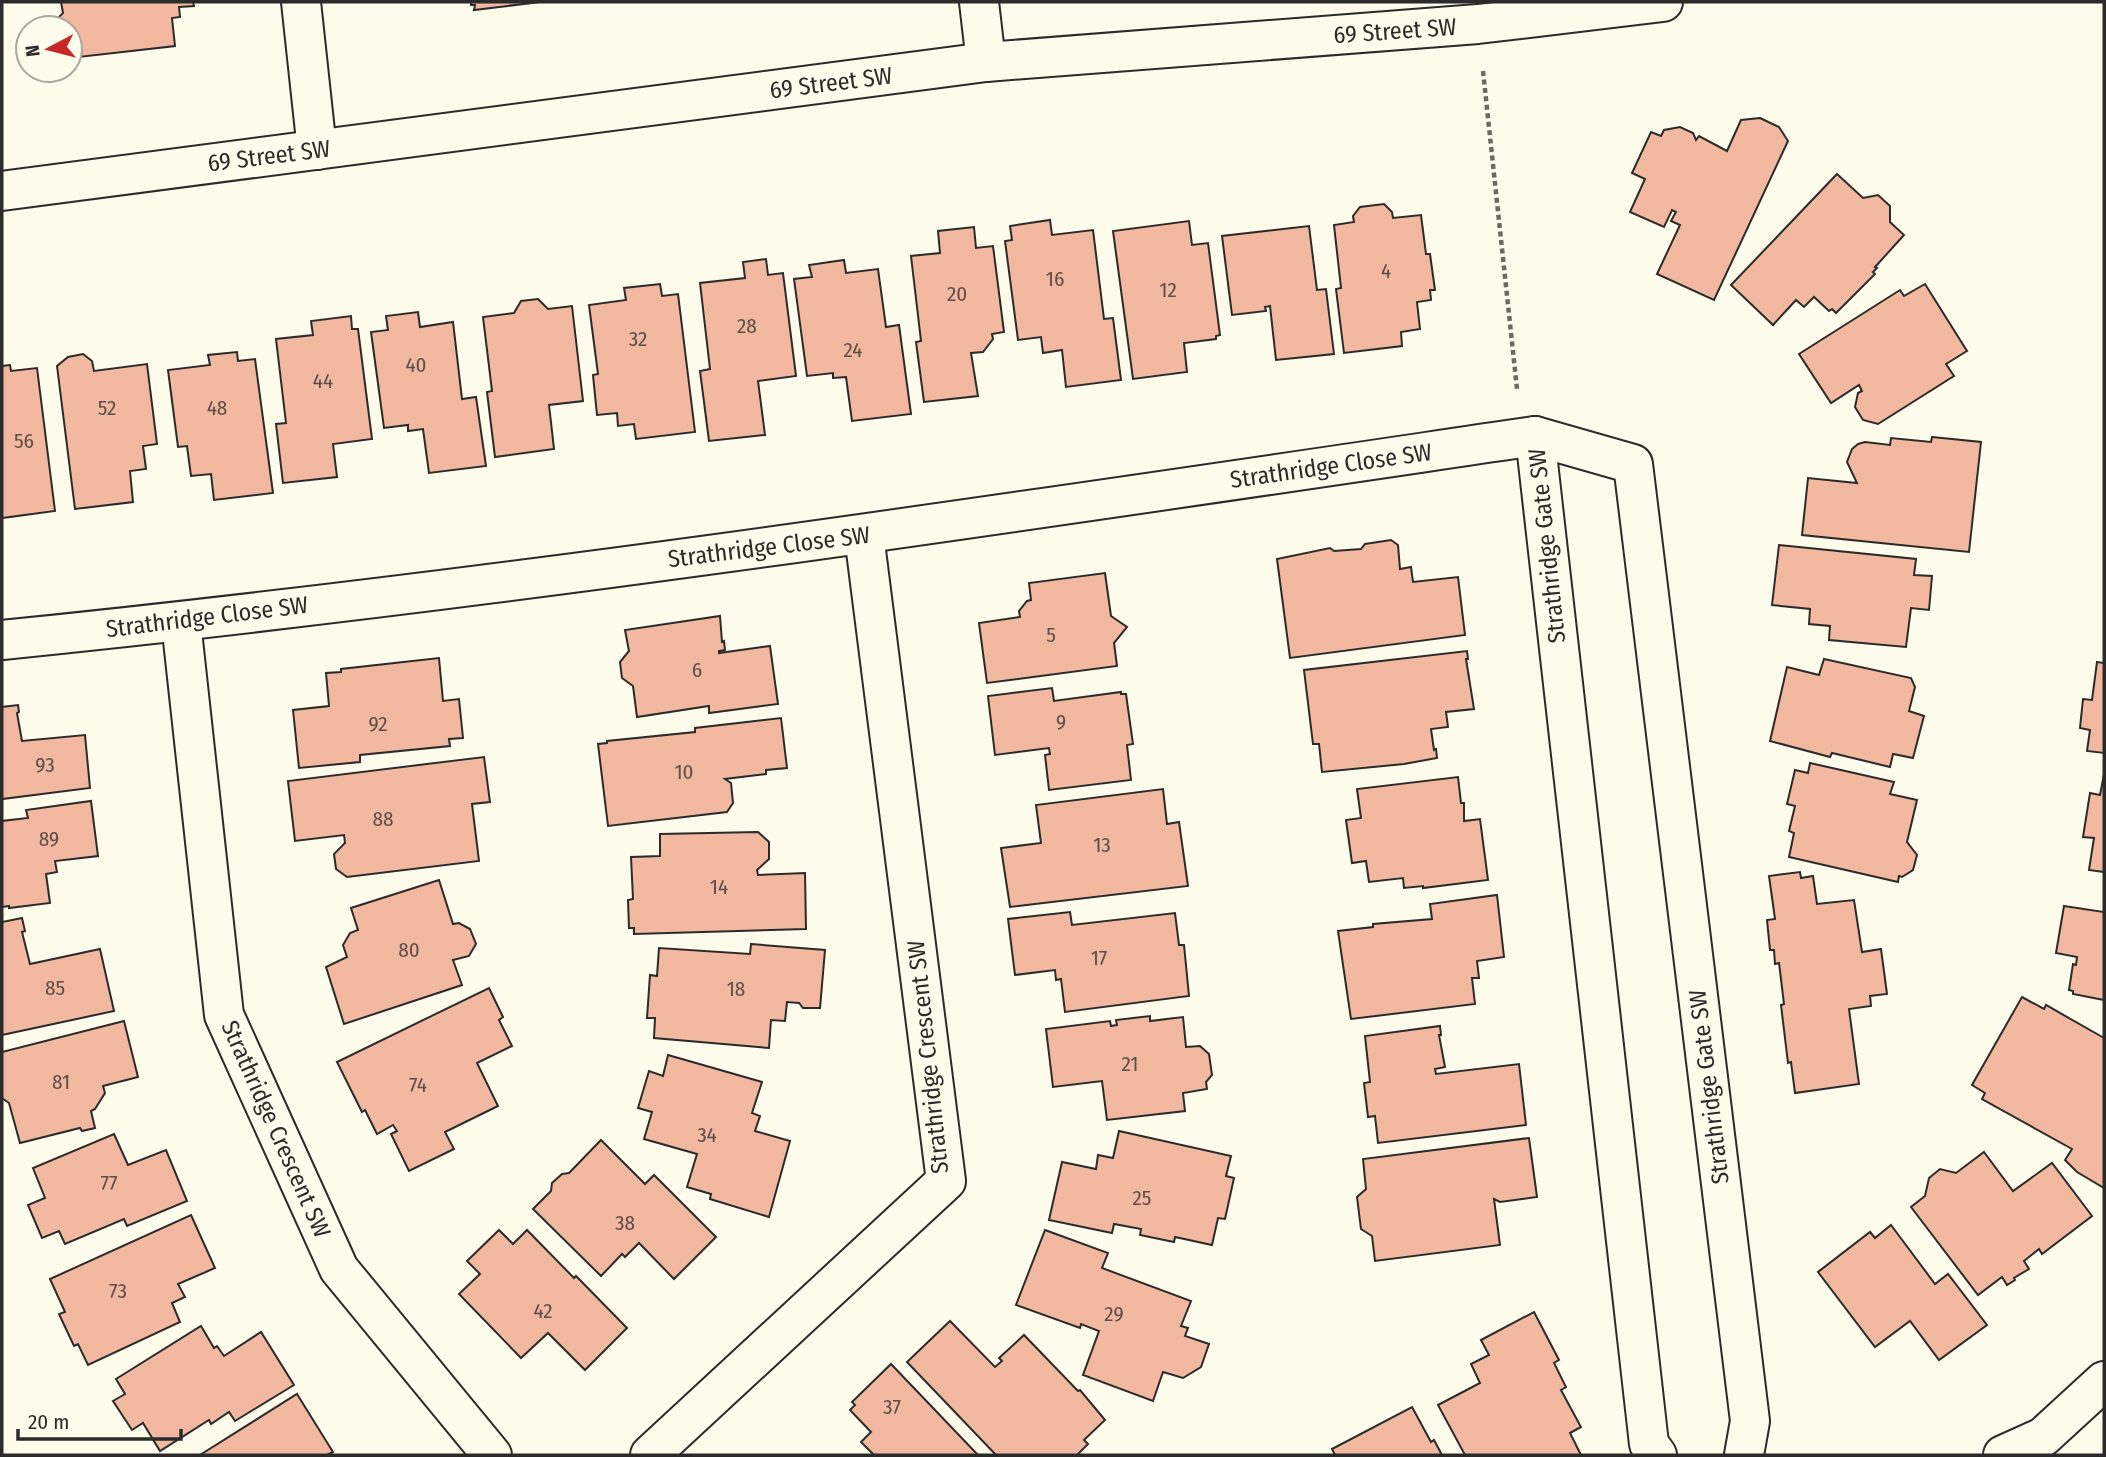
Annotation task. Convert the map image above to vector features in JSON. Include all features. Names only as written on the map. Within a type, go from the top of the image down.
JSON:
[{"type":"street","points":[[300,2],[317,150]]},
{"type":"street","points":[[979,2],[986,62]]},
{"type":"street","name":"69 Street SW","points":[[2,191],[986,62],[1478,24],[1663,2]]},
{"type":"street","name":"Strathridge Close SW","points":[[2,640],[181,622],[864,535],[1535,436]]},
{"type":"street","name":"Strathridge Gate SW","points":[[1657,1455],[1649,1444],[1535,436],[1633,464],[1749,1421],[1744,1455]]},
{"type":"street","name":"Strathridge Crescent SW","points":[[650,1455],[946,1181],[864,535]]},
{"type":"street","name":"Strathridge Crescent SW","points":[[181,622],[224,1015],[339,1269],[492,1455]]},
{"type":"street","points":[[2004,1455],[2049,1446],[2104,1381]]},
{"type":"path","points":[[1478,24],[1517,392],[1535,436]]},
{"type":"building","points":[[61,2],[193,2],[194,6],[179,7],[180,17],[172,18],[175,46],[84,56],[84,14],[63,13]]},
{"type":"building","points":[[471,2],[540,2],[474,10],[475,5],[471,5]]},
{"type":"building","points":[[1760,118],[1779,127],[1788,141],[1714,300],[1657,274],[1680,225],[1671,221],[1676,212],[1672,210],[1664,227],[1630,212],[1645,179],[1632,173],[1651,132],[1661,136],[1664,130],[1680,127],[1693,133],[1696,140],[1699,136],[1727,151],[1741,120]]},
{"type":"building","points":[[1837,174],[1863,198],[1878,195],[1890,206],[1890,222],[1904,235],[1875,267],[1875,274],[1836,313],[1832,309],[1829,311],[1814,297],[1804,307],[1796,300],[1773,325],[1731,285]]},
{"type":"building","points":[[1384,204],[1392,212],[1393,218],[1421,215],[1426,254],[1430,254],[1435,290],[1430,290],[1431,300],[1417,302],[1420,329],[1401,332],[1402,346],[1344,353],[1336,289],[1341,288],[1334,225],[1354,222],[1353,216],[1360,207]]},
{"type":"building","points":[[1050,220],[1052,235],[1093,230],[1104,319],[1113,318],[1121,380],[1066,387],[1062,350],[1043,353],[1041,337],[1018,340],[1005,241],[1012,240],[1010,226]]},
{"type":"building","points":[[1189,221],[1192,245],[1208,243],[1220,335],[1216,336],[1216,339],[1184,343],[1187,372],[1133,379],[1113,231]]},
{"type":"building","points":[[1309,226],[1317,290],[1326,289],[1334,354],[1276,360],[1270,306],[1265,307],[1266,311],[1232,315],[1222,236]]},
{"type":"building","points":[[974,227],[976,248],[993,246],[1004,332],[992,334],[993,339],[983,352],[971,353],[978,396],[924,402],[916,342],[921,341],[911,256],[940,253],[938,231]]},
{"type":"building","points":[[766,259],[768,275],[783,273],[796,376],[758,381],[765,435],[709,441],[700,371],[710,369],[700,283],[745,278],[743,262]]},
{"type":"building","points":[[844,260],[846,273],[878,269],[886,327],[899,325],[911,414],[852,421],[846,377],[833,378],[833,373],[807,376],[794,279],[812,277],[809,265]]},
{"type":"building","points":[[660,284],[662,296],[678,294],[695,432],[636,439],[634,424],[618,426],[617,413],[597,415],[593,375],[598,374],[589,305],[626,300],[624,288]]},
{"type":"building","points":[[1925,284],[1967,351],[1946,364],[1954,376],[1878,424],[1863,420],[1855,407],[1858,393],[1862,391],[1859,385],[1831,403],[1799,354],[1900,290],[1904,296]]},
{"type":"building","points":[[538,299],[548,309],[572,306],[583,401],[549,405],[554,449],[495,457],[487,392],[492,391],[483,317],[514,313],[521,301]]},
{"type":"building","points":[[418,312],[420,327],[453,322],[462,399],[476,397],[486,466],[429,473],[423,429],[408,431],[408,425],[384,428],[371,332],[388,330],[386,316]]},
{"type":"building","points":[[351,316],[352,329],[358,329],[372,439],[333,444],[337,477],[283,483],[276,424],[286,423],[276,339],[313,335],[311,321]]},
{"type":"building","points":[[237,352],[238,361],[255,359],[273,493],[214,500],[211,474],[191,476],[187,446],[178,447],[168,370],[210,365],[208,355]]},
{"type":"building","points":[[83,354],[92,361],[94,371],[147,364],[157,444],[143,446],[146,469],[130,471],[133,502],[75,509],[57,366],[68,357]]},
{"type":"building","points":[[10,365],[11,371],[37,368],[55,511],[2,518],[2,366]]},
{"type":"building","points":[[1932,437],[1981,442],[1969,552],[1802,535],[1808,478],[1857,483],[1847,462],[1852,449],[1858,444],[1865,442],[1890,445],[1891,438],[1931,442]]},
{"type":"building","points":[[1391,540],[1398,545],[1400,569],[1411,567],[1413,582],[1458,577],[1465,635],[1290,658],[1277,559],[1330,548],[1334,551],[1361,549],[1365,544]]},
{"type":"building","points":[[1779,545],[1916,559],[1914,575],[1932,576],[1929,610],[1911,608],[1906,647],[1829,640],[1830,626],[1809,624],[1810,609],[1772,605]]},
{"type":"building","points":[[1105,573],[1111,616],[1127,627],[1114,643],[1117,666],[987,683],[979,623],[1020,617],[1019,611],[1031,600],[1029,583]]},
{"type":"building","points":[[720,616],[725,650],[719,653],[770,646],[778,704],[709,713],[709,706],[637,717],[633,686],[622,678],[620,662],[629,651],[625,630]]},
{"type":"building","points":[[1467,651],[1474,709],[1446,712],[1448,727],[1431,729],[1437,758],[1322,772],[1319,744],[1313,744],[1304,670]]},
{"type":"building","points":[[439,658],[443,701],[459,699],[463,738],[449,739],[450,746],[360,755],[360,762],[299,768],[293,710],[329,706],[326,673]]},
{"type":"building","points":[[1824,659],[1911,678],[1915,687],[1909,711],[1924,716],[1913,758],[1893,754],[1890,767],[1832,753],[1830,757],[1770,741],[1787,667],[1819,675]]},
{"type":"building","points":[[2097,662],[2104,663],[2104,753],[2087,751],[2090,730],[2080,728],[2083,699],[2092,700]]},
{"type":"building","points":[[1052,688],[1054,701],[1121,692],[1126,694],[1133,744],[1127,745],[1131,780],[1049,790],[1045,755],[1050,754],[1049,748],[995,755],[988,696]]},
{"type":"building","points":[[18,705],[22,741],[85,735],[90,788],[2,799],[2,707]]},
{"type":"building","points":[[781,718],[787,768],[766,770],[766,774],[725,779],[731,783],[733,803],[727,812],[608,826],[598,744],[695,732],[695,728]]},
{"type":"building","points":[[484,757],[490,802],[472,804],[479,861],[347,877],[336,869],[334,854],[345,843],[344,835],[295,841],[288,781]]},
{"type":"building","points":[[1810,763],[1894,782],[1890,794],[1917,800],[1907,842],[1917,855],[1913,870],[1902,877],[1899,876],[1898,882],[1789,857],[1794,833],[1789,831],[1795,806],[1787,804],[1795,770],[1808,773]]},
{"type":"building","points":[[2104,774],[2104,872],[2089,870],[2094,838],[2083,837],[2090,793],[2100,795]]},
{"type":"building","points":[[1458,777],[1461,803],[1464,803],[1464,821],[1480,819],[1488,880],[1423,888],[1404,888],[1403,878],[1369,882],[1366,861],[1352,863],[1346,820],[1361,818],[1357,789]]},
{"type":"building","points":[[1163,789],[1167,824],[1179,822],[1188,886],[1010,907],[1001,848],[1041,843],[1036,805]]},
{"type":"building","points":[[91,801],[98,856],[55,861],[57,872],[46,874],[50,903],[2,907],[2,821],[28,818],[26,810]]},
{"type":"building","points":[[758,832],[769,842],[769,859],[757,870],[758,875],[805,873],[806,929],[634,934],[634,928],[629,928],[628,900],[633,899],[631,857],[660,856],[660,834]]},
{"type":"building","points":[[1800,872],[1801,878],[1813,876],[1817,904],[1854,900],[1862,952],[1881,949],[1887,994],[1870,996],[1871,1006],[1849,1009],[1859,1084],[1795,1093],[1791,1062],[1788,1063],[1779,963],[1775,964],[1774,950],[1770,950],[1767,920],[1775,919],[1769,876]]},
{"type":"building","points":[[439,880],[453,924],[459,923],[470,929],[476,944],[469,956],[453,960],[462,985],[344,1024],[326,967],[347,957],[343,945],[350,933],[358,930],[351,908]]},
{"type":"building","points":[[1497,895],[1504,957],[1477,961],[1479,978],[1472,978],[1475,1004],[1351,1019],[1338,931],[1373,927],[1373,924],[1432,919],[1430,904]]},
{"type":"building","points":[[2064,906],[2104,912],[2104,1000],[2073,994],[2073,991],[2069,990],[2073,964],[2076,965],[2077,957],[2056,953]]},
{"type":"building","points":[[1070,912],[1072,925],[1175,913],[1179,945],[1184,945],[1189,996],[1065,1012],[1061,979],[1056,980],[1055,970],[1015,975],[1008,919]]},
{"type":"building","points":[[22,918],[25,931],[22,932],[30,964],[100,949],[114,1011],[2,1035],[2,922]]},
{"type":"building","points":[[751,944],[825,950],[820,1008],[803,1008],[799,1003],[787,1002],[785,1021],[771,1020],[769,1048],[654,1038],[655,1018],[647,1018],[650,975],[657,976],[659,948],[750,954]]},
{"type":"building","points":[[489,988],[503,1017],[499,1020],[512,1046],[477,1063],[498,1106],[445,1132],[454,1149],[409,1171],[391,1134],[397,1131],[393,1125],[377,1134],[365,1110],[362,1112],[337,1062]]},
{"type":"building","points":[[2022,997],[2044,1009],[2046,1005],[2104,1038],[2104,1188],[2077,1172],[2065,1160],[2072,1149],[1982,1099],[1985,1093],[1972,1085]]},
{"type":"building","points":[[1150,1016],[1150,1021],[1183,1017],[1186,1047],[1200,1046],[1209,1054],[1212,1075],[1206,1082],[1207,1089],[1183,1093],[1185,1111],[1107,1120],[1102,1081],[1053,1087],[1046,1029],[1110,1021],[1111,1026],[1117,1025],[1116,1020]]},
{"type":"building","points":[[124,1021],[138,1077],[103,1086],[105,1093],[91,1111],[95,1128],[82,1131],[80,1128],[20,1143],[9,1103],[2,1098],[2,1052]]},
{"type":"building","points":[[1440,1026],[1445,1067],[1435,1069],[1436,1074],[1519,1064],[1526,1125],[1378,1143],[1375,1116],[1368,1117],[1364,1083],[1370,1082],[1365,1036]]},
{"type":"building","points":[[668,1055],[762,1082],[752,1113],[760,1116],[755,1131],[790,1141],[769,1217],[710,1199],[711,1194],[687,1187],[697,1154],[644,1139],[652,1112],[638,1108],[649,1071],[663,1076]]},
{"type":"building","points":[[1119,1131],[1231,1156],[1226,1176],[1234,1178],[1225,1219],[1218,1218],[1212,1245],[1175,1237],[1174,1242],[1140,1235],[1141,1229],[1114,1224],[1112,1233],[1049,1220],[1062,1162],[1096,1169],[1098,1155],[1113,1158]]},
{"type":"building","points":[[114,1134],[128,1165],[166,1150],[187,1201],[127,1226],[124,1219],[65,1244],[59,1231],[42,1238],[28,1205],[45,1198],[33,1168]]},
{"type":"building","points":[[1529,1138],[1537,1197],[1500,1202],[1494,1199],[1500,1245],[1375,1261],[1372,1236],[1361,1229],[1357,1197],[1366,1189],[1363,1159]]},
{"type":"building","points":[[601,1140],[645,1184],[654,1175],[716,1237],[674,1279],[639,1243],[625,1257],[622,1254],[601,1276],[533,1209],[551,1191],[552,1183],[562,1174],[569,1173]]},
{"type":"building","points":[[1984,1152],[2013,1191],[2052,1163],[2092,1216],[2042,1254],[2039,1249],[2024,1261],[2029,1269],[2014,1278],[2015,1280],[2007,1285],[2002,1277],[1978,1295],[1911,1207],[1925,1196],[1929,1178],[1940,1169],[1956,1173]]},
{"type":"building","points":[[191,1215],[215,1268],[178,1284],[185,1297],[172,1303],[180,1322],[88,1365],[78,1344],[74,1346],[59,1314],[65,1312],[50,1279]]},
{"type":"building","points":[[1891,1225],[1935,1284],[1948,1274],[1987,1325],[1939,1360],[1910,1321],[1875,1347],[1818,1272],[1870,1232],[1875,1238]]},
{"type":"building","points":[[499,1230],[513,1244],[527,1230],[627,1328],[585,1370],[548,1333],[521,1358],[459,1294],[480,1274],[467,1261]]},
{"type":"building","points":[[1045,1230],[1108,1253],[1102,1268],[1191,1301],[1181,1326],[1188,1328],[1185,1336],[1209,1344],[1201,1367],[1183,1378],[1163,1372],[1153,1401],[1083,1375],[1099,1331],[1081,1324],[1080,1328],[1016,1305]]},
{"type":"building","points":[[1534,1312],[1559,1360],[1554,1363],[1566,1387],[1561,1390],[1581,1427],[1570,1433],[1581,1455],[1465,1455],[1438,1405],[1480,1383],[1471,1364],[1489,1355],[1481,1340]]},
{"type":"building","points":[[950,1321],[995,1367],[1002,1361],[999,1358],[1024,1335],[1078,1391],[1080,1390],[1105,1420],[1084,1440],[1088,1444],[1077,1455],[996,1455],[907,1362]]},
{"type":"building","points":[[201,1326],[214,1348],[217,1346],[224,1356],[261,1332],[294,1385],[235,1421],[229,1412],[211,1424],[209,1420],[160,1451],[143,1423],[132,1430],[113,1401],[125,1394],[116,1379]]},
{"type":"building","points":[[891,1364],[978,1455],[874,1455],[861,1442],[871,1432],[850,1410],[855,1405],[852,1402]]},
{"type":"building","points":[[297,1394],[333,1452],[327,1455],[200,1455]]},
{"type":"building","points":[[1412,1407],[1431,1442],[1434,1440],[1442,1455],[1335,1455],[1332,1449]]}]
